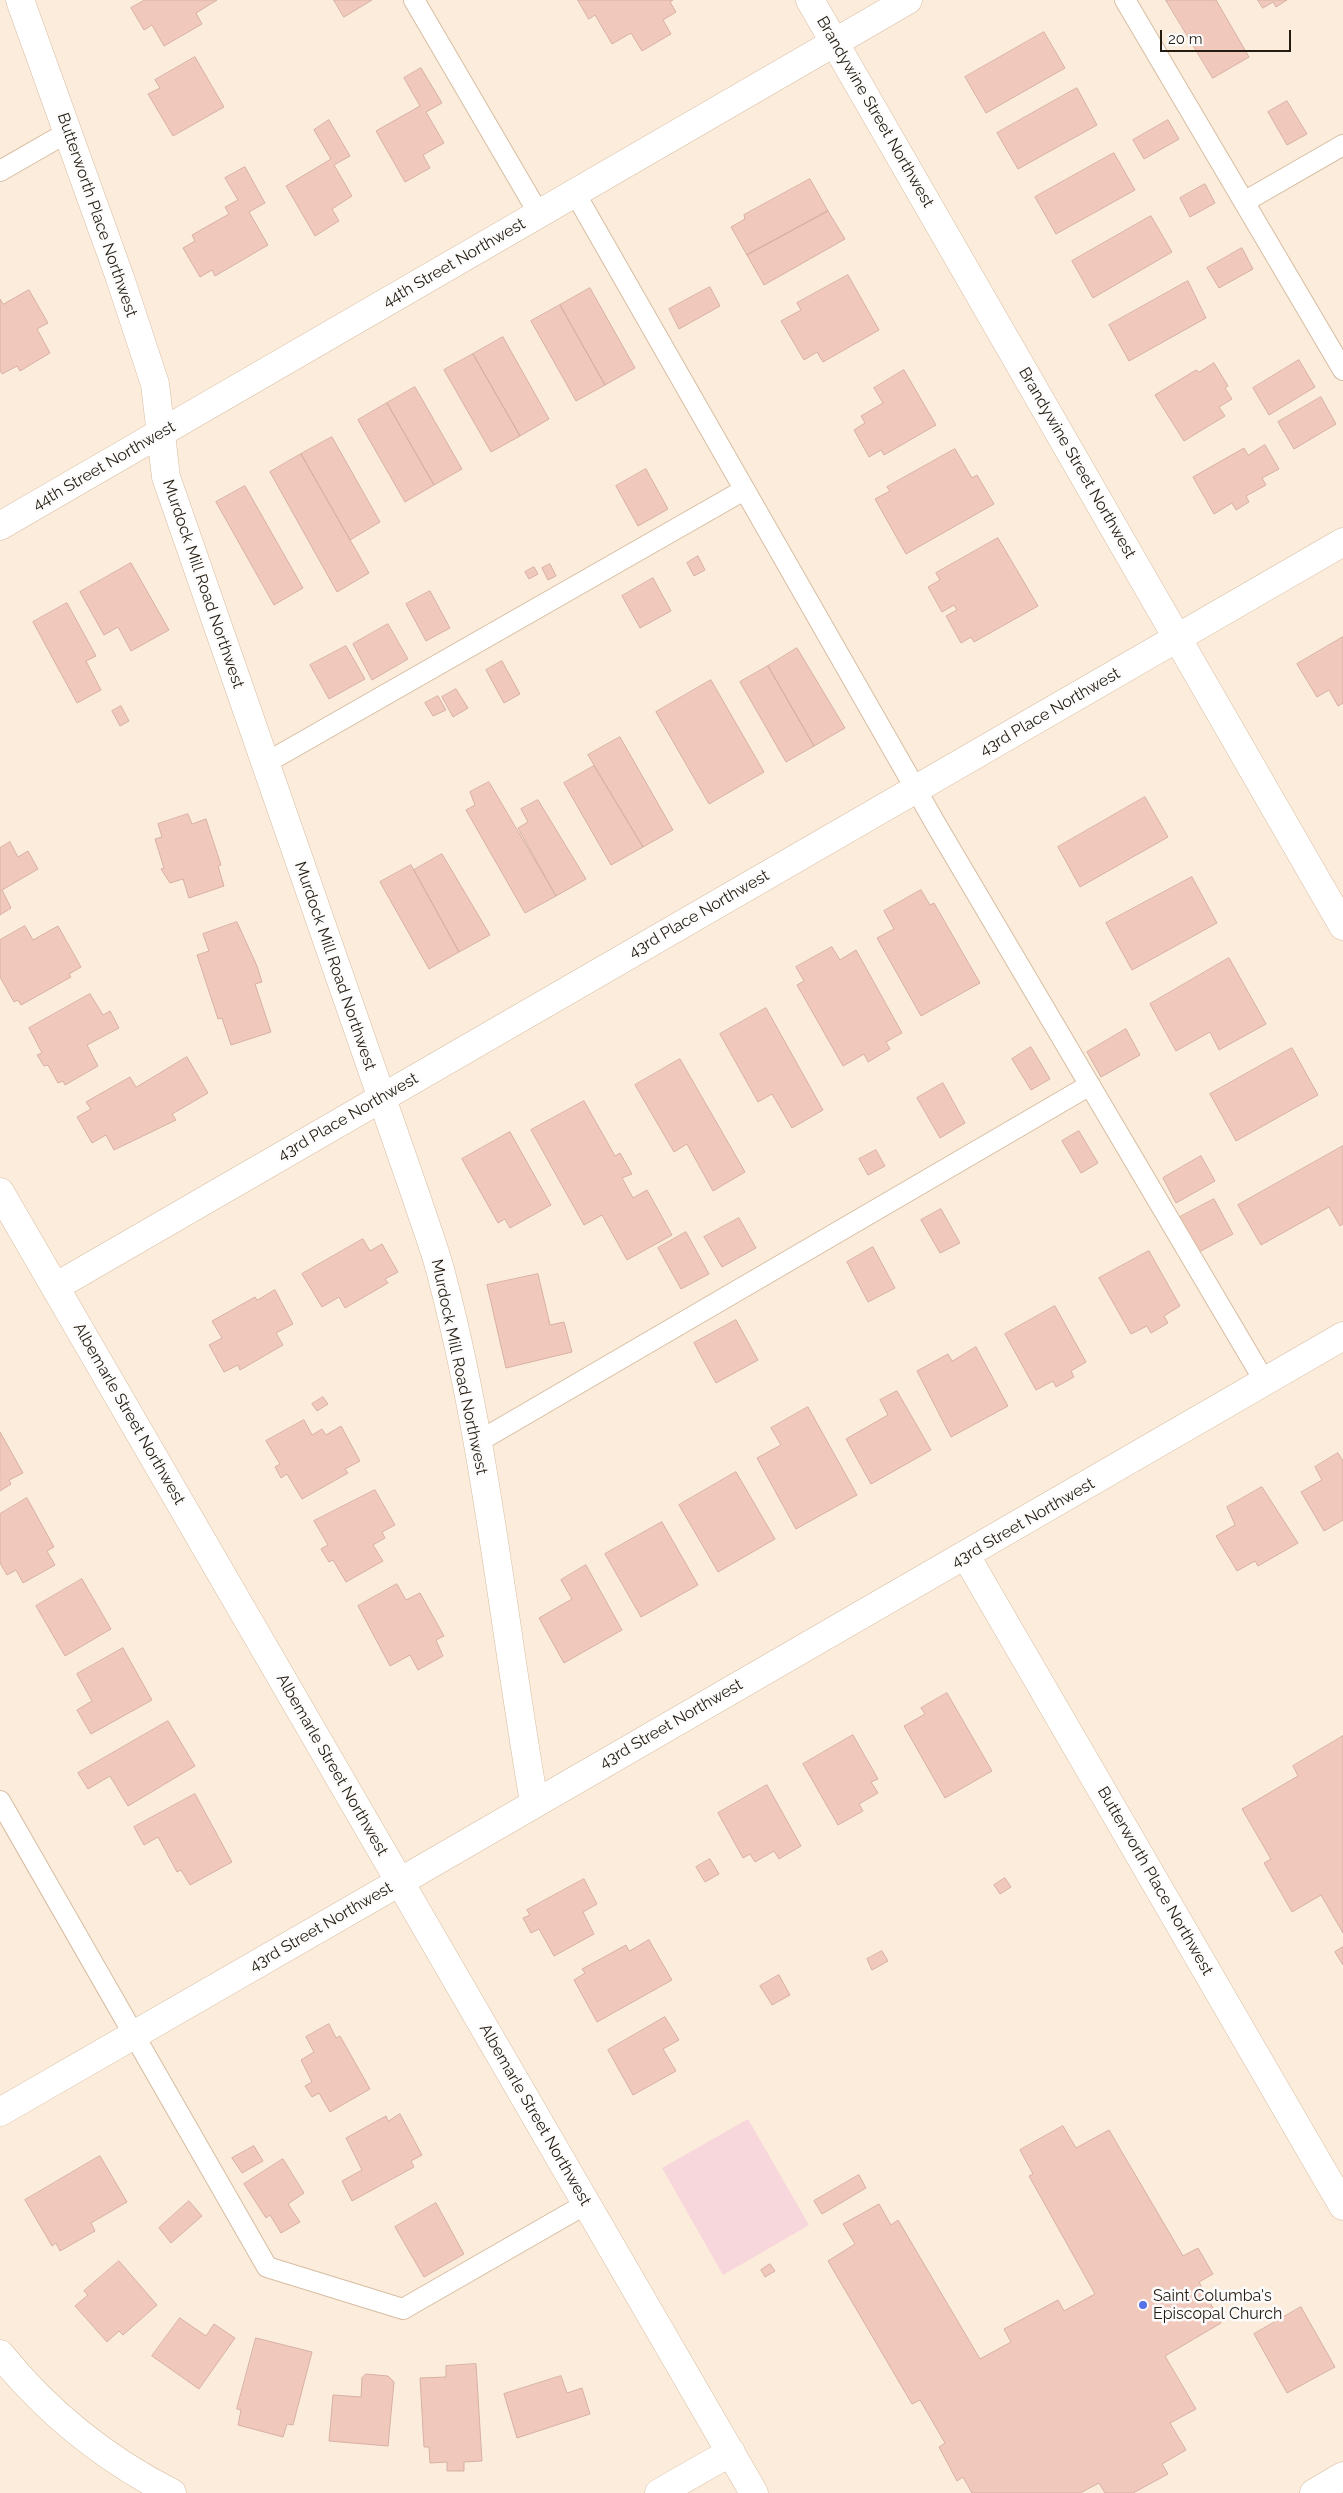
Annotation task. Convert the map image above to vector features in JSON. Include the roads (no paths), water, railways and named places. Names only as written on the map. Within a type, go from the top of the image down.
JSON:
[{"type":"street","name":"Butterworth Place Northwest","points":[[20,0],[120,278],[155,384],[161,433]]},
{"type":"street","name":"Brandywine Street Northwest","points":[[810,0],[1343,926]]},
{"type":"street","name":"44th Street Northwest","points":[[0,526],[908,0]]},
{"type":"street","name":"Murdock Mill Road Northwest","points":[[161,433],[166,477],[442,1277],[476,1443],[534,1802]]},
{"type":"street","name":"43rd Place Northwest","points":[[55,1287],[380,1097],[1343,542]]},
{"type":"street","name":"Albemarle Street Northwest","points":[[0,1192],[754,2493]]},
{"type":"street","name":"43rd Street Northwest","points":[[0,2112],[534,1802],[966,1556],[1343,1336]]},
{"type":"street","name":"Butterworth Place Northwest","points":[[966,1556],[1343,2206]]},
{"type":"street","points":[[0,2354],[30,2388],[77,2432],[130,2470],[172,2493]]},
{"type":"street","points":[[659,2493],[731,2452]]},
{"type":"street","points":[[1314,2493],[1343,2476]]},
{"type":"lane","points":[[414,0],[539,214]]},
{"type":"lane","points":[[1125,0],[1343,370]]},
{"type":"lane","points":[[0,171],[68,132]]},
{"type":"lane","points":[[1244,202],[1343,145]]},
{"type":"lane","points":[[575,193],[916,789],[1265,1382]]},
{"type":"lane","points":[[264,764],[744,490]]},
{"type":"lane","points":[[476,1443],[1090,1085]]},
{"type":"lane","points":[[0,1801],[268,2267],[403,2309],[586,2204]]},
{"type":"place","name":"Saint Columba's Episcopal Church","points":[[1143,2305]]}]
